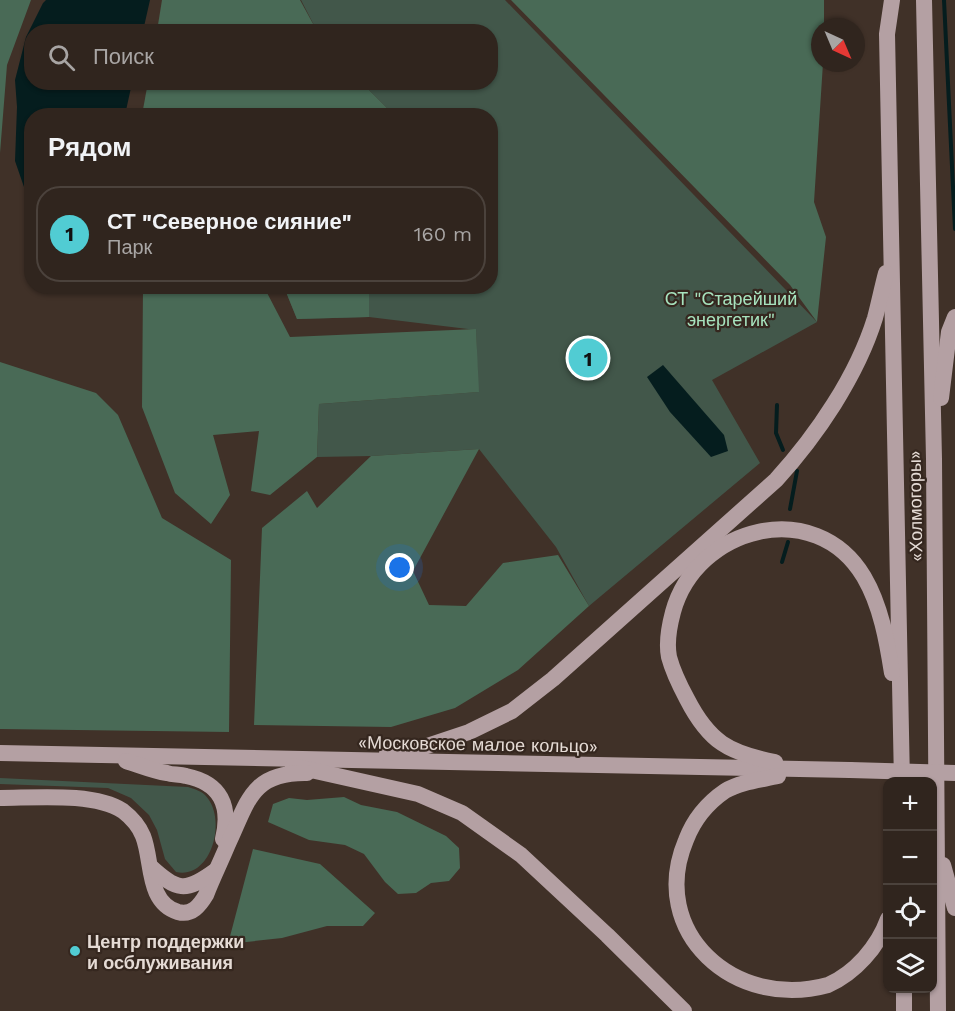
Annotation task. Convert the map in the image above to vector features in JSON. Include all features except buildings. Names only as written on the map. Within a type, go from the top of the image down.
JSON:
[{"type":"highway","name":"«Холмогоры»","points":[[892,0],[887,34],[902,777]]},
{"type":"highway","name":"«Холмогоры»","points":[[924,0],[934,459],[936,777]]},
{"type":"highway","points":[[347,760],[421,748],[469,732],[512,711],[553,679],[776,480],[803,450],[854,367],[874,320],[891,254]]},
{"type":"highway","points":[[934,459],[949,332],[955,317]]},
{"type":"highway","points":[[811,771],[748,757],[728,748],[710,734],[695,715],[680,686],[669,656],[668,631],[677,596],[692,573],[716,550],[744,535],[772,528],[800,531],[824,539],[845,554],[863,577],[874,598],[883,627],[902,731]]},
{"type":"highway","name":"«Московское малое кольцо»","points":[[0,753],[955,773]]},
{"type":"highway","points":[[0,798],[62,798],[92,801],[120,809],[137,825],[146,847],[153,884],[159,896],[174,911],[184,913],[192,911],[200,905],[206,895],[216,867],[227,820],[225,807],[216,792],[199,779],[166,773],[108,755]]},
{"type":"highway","points":[[266,759],[322,774],[360,780],[418,794],[462,813],[521,855],[684,1011]]},
{"type":"highway","points":[[811,771],[736,786],[706,806],[692,826],[682,849],[676,875],[676,905],[684,930],[698,954],[716,973],[739,987],[764,995],[792,996],[819,989],[841,979],[861,962],[883,928]]},
{"type":"highway","points":[[150,867],[171,885],[189,887],[216,867],[229,843],[241,812],[262,784],[291,773],[322,774]]},
{"type":"highway","points":[[937,836],[955,908]]},
{"type":"highway","name":"«Холмогоры»","points":[[937,885],[938,1011]]},
{"type":"highway","points":[[904,993],[904,1011]]},
{"type":"green space","points":[[0,0],[31,0],[7,65],[0,153]]},
{"type":"green space","points":[[162,0],[300,0],[313,24],[158,24]]},
{"type":"green space","name":"СТ \"Старейший энергетик\"","points":[[301,0],[505,0],[817,322],[712,380],[760,463],[589,606],[556,547],[479,449],[317,457],[319,404],[478,392],[476,330],[369,317],[297,319],[287,294],[498,294],[498,108],[387,108],[369,90],[498,90],[498,24],[313,24]]},
{"type":"green space","points":[[511,0],[824,0],[824,18],[811,18],[811,72],[822,72],[814,202],[826,237],[817,322],[790,285]]},
{"type":"green space","points":[[147,90],[369,90],[387,108],[143,108]]},
{"type":"green space","points":[[143,294],[268,294],[290,337],[476,329],[479,392],[319,404],[317,457],[270,495],[251,491],[259,431],[213,435],[230,495],[211,524],[175,493],[142,407]]},
{"type":"green space","points":[[287,294],[369,294],[369,317],[297,319]]},
{"type":"green space","points":[[0,362],[96,393],[118,415],[162,518],[231,560],[229,732],[0,729]]},
{"type":"green space","points":[[479,449],[413,571],[429,605],[466,606],[503,563],[558,555],[589,606],[518,670],[455,708],[391,727],[254,725],[262,528],[307,491],[317,508],[371,456]]},
{"type":"green space","points":[[0,778],[188,787],[205,795],[212,805],[215,818],[213,845],[199,867],[189,872],[176,872],[165,859],[157,830],[149,815],[131,798],[108,788],[0,784]]},
{"type":"green space","points":[[344,797],[361,805],[397,812],[446,836],[459,848],[460,868],[449,881],[431,883],[416,893],[398,894],[385,882],[364,854],[345,845],[309,840],[268,822],[273,804],[289,798],[307,800]]},
{"type":"green space","points":[[253,849],[320,864],[375,913],[363,926],[327,926],[282,938],[228,944]]},
{"type":"water","points":[[46,0],[150,0],[145,24],[32,24]]},
{"type":"water","points":[[24,45],[24,90],[130,90],[127,108],[24,108],[24,187],[15,161],[17,107],[15,80]]},
{"type":"water","points":[[663,365],[724,435],[728,451],[711,457],[670,412],[647,377]]},
{"type":"waterway","points":[[944,0],[955,229]]},
{"type":"waterway","points":[[777,405],[776,433],[783,450]]},
{"type":"waterway","points":[[790,509],[797,471]]},
{"type":"waterway","points":[[782,562],[788,542]]},
{"type":"place","name":"СТ \"Северное сияние\"","points":[[588,358]]},
{"type":"place","name":"Центр поддержки и осблуживания","points":[[75,951]]}]
